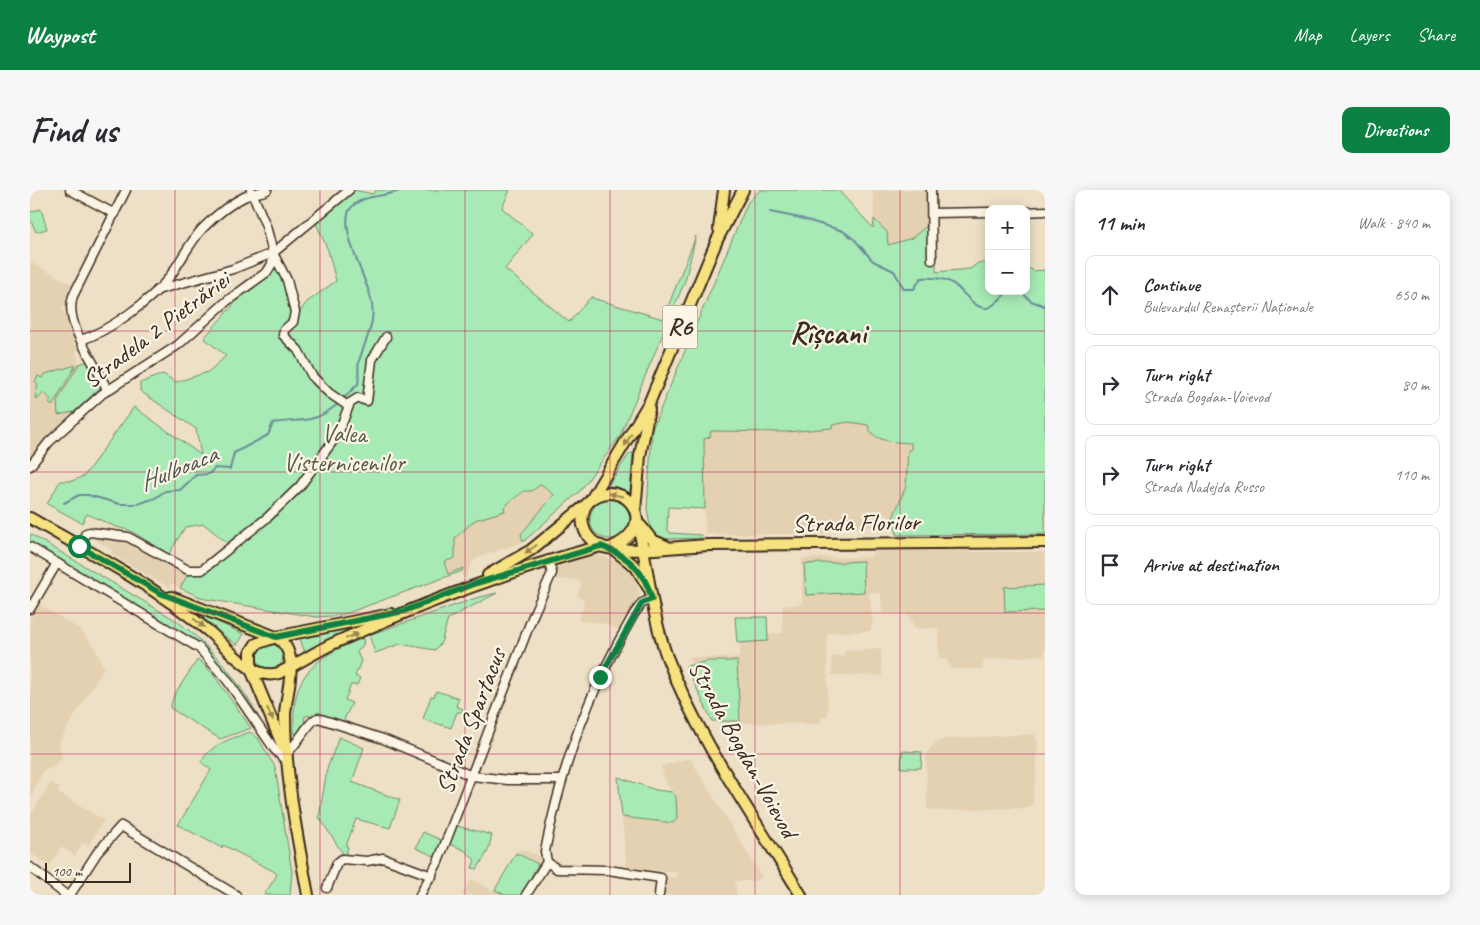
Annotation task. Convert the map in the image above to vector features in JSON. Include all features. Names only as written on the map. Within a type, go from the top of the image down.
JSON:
[{"type":"main road","name":"R6","points":[[717,240],[724,190]]},
{"type":"main road","name":"R6","points":[[605,547],[586,534],[583,515],[650,401],[717,240],[743,190]]},
{"type":"main road","name":"R6","points":[[636,515],[640,456],[650,401]]},
{"type":"main road","points":[[474,584],[531,550],[589,502],[607,493],[624,497],[648,537],[667,546]]},
{"type":"main road","points":[[30,518],[160,593],[251,669],[271,675],[290,668],[333,644],[404,611],[474,584],[548,560],[622,543],[632,535],[636,515]]},
{"type":"main road","name":"Strada Bogdan-Voievod","points":[[636,515],[648,565],[651,595],[667,656],[687,703],[715,754],[802,895]]},
{"type":"main road","name":"Strada Florilor","points":[[605,547],[644,549],[667,546],[1045,542]]},
{"type":"main road","points":[[648,565],[650,556],[654,551],[667,546]]},
{"type":"main road","name":"Strada Bogdan-Voievod","points":[[605,547],[631,562],[651,595]]},
{"type":"main road","points":[[160,593],[276,637],[284,643],[289,651],[290,668],[286,707],[287,757],[307,894]]},
{"type":"main road","points":[[287,757],[276,725],[251,669],[251,652],[256,644],[276,637],[404,611]]},
{"type":"street","points":[[70,190],[115,214]]},
{"type":"street","points":[[107,390],[81,340],[70,311],[70,306],[126,190]]},
{"type":"street","points":[[81,340],[101,333],[118,322],[157,290],[204,227],[252,192],[268,190]]},
{"type":"street","name":"Stradela 2 Pietrăriei","points":[[30,466],[56,436],[107,390],[178,345],[228,301],[267,272],[272,264],[273,253],[349,190]]},
{"type":"street","points":[[931,190],[932,260]]},
{"type":"street","points":[[252,192],[266,226],[273,253],[287,280],[295,312],[293,322],[284,330],[284,337],[298,350],[308,369],[318,382],[348,406]]},
{"type":"street","points":[[1030,212],[1045,211]]},
{"type":"street","points":[[932,213],[985,212]]},
{"type":"street","points":[[157,290],[233,269],[273,253]]},
{"type":"street","points":[[79,546],[86,533],[90,532],[128,537],[188,570],[202,570],[268,517],[300,486],[338,434],[348,406],[358,398],[367,401],[372,360],[386,337]]},
{"type":"street","points":[[30,548],[199,648],[227,680],[274,750],[287,757],[314,719],[321,718],[338,726],[347,725],[472,776],[508,780],[561,780]]},
{"type":"street","name":"Strada Spartacus","points":[[420,895],[432,876],[534,613],[552,572],[548,560]]},
{"type":"street","points":[[30,609],[57,563]]},
{"type":"street","points":[[526,895],[546,862],[546,851],[561,780],[578,729],[602,673],[642,603],[651,595]]},
{"type":"street","points":[[70,895],[97,853],[121,826],[236,895]]},
{"type":"street","points":[[327,888],[336,863],[342,859],[358,861],[383,858],[432,876]]},
{"type":"street","points":[[546,862],[557,869],[608,870],[661,878],[660,895]]},
{"type":"street","points":[[30,868],[66,895]]},
{"type":"shaded area","points":[[873,190],[928,190],[929,224],[912,238],[888,245],[886,232],[874,219]]},
{"type":"shaded area","points":[[30,262],[73,285],[62,310],[74,334],[75,346],[78,346],[79,350],[76,352],[79,364],[87,361],[102,386],[100,391],[30,460]]},
{"type":"shaded area","points":[[849,422],[868,425],[884,441],[911,443],[911,450],[908,450],[906,486],[893,518],[880,513],[882,516],[875,527],[825,528],[825,534],[705,534],[704,439],[710,437],[710,431],[786,432],[832,428],[832,425]]},
{"type":"shaded area","points":[[541,484],[555,494],[521,534],[523,542],[479,557],[472,562],[466,578],[461,575],[463,569],[448,574],[444,562],[455,558],[455,538],[460,533],[475,520],[496,512],[513,502],[524,491],[532,491]]},
{"type":"shaded area","points":[[92,534],[123,539],[187,575],[180,588],[171,583],[170,588],[111,554],[112,550],[89,536]]},
{"type":"shaded area","points":[[969,549],[971,552],[1045,552],[1045,655],[983,660],[983,669],[951,669],[946,659],[939,659],[938,628],[914,629],[906,613],[882,614],[881,593],[869,593],[873,622],[870,631],[827,633],[828,715],[821,719],[820,724],[720,723],[703,692],[689,657],[739,658],[742,619],[767,634],[783,633],[782,606],[802,604],[802,558],[870,557],[875,550]]},
{"type":"shaded area","points":[[597,555],[621,562],[632,572],[636,579],[641,602],[621,631],[606,624],[578,620],[584,606],[583,599],[577,597],[581,583],[577,580],[554,579],[558,565]]},
{"type":"shaded area","points":[[39,604],[82,631],[95,648],[104,668],[59,742],[62,758],[51,768],[43,771],[30,798],[30,620]]},
{"type":"shaded area","points":[[881,649],[882,676],[832,675],[832,656],[844,656],[844,651]]},
{"type":"shaded area","points":[[1034,734],[1038,743],[1033,804],[1027,808],[933,811],[927,808],[926,754],[935,743],[943,739]]},
{"type":"shaded area","points":[[690,758],[762,877],[755,881],[735,881],[737,895],[663,895],[663,877],[677,878],[677,872],[661,871],[661,876],[627,870],[622,817],[673,823],[677,819],[676,798],[666,782],[661,766]]},
{"type":"shaded area","points":[[51,782],[60,788],[58,792],[62,795],[104,820],[88,846],[83,843],[75,856],[61,847],[50,866],[30,853],[30,816]]},
{"type":"shaded area","points":[[519,849],[536,854],[542,860],[524,895],[461,895],[472,879],[493,891]]},
{"type":"green space","name":"Valea Visternicenilor","points":[[354,190],[373,194],[376,190],[510,190],[502,208],[533,234],[505,269],[569,322],[592,296],[592,298],[663,319],[696,236],[685,281],[620,436],[580,491],[523,542],[521,534],[554,495],[541,484],[532,491],[524,491],[504,507],[505,511],[475,520],[455,538],[455,558],[444,562],[448,574],[463,568],[462,571],[345,614],[316,617],[205,599],[180,588],[189,572],[199,574],[203,572],[232,547],[204,524],[185,527],[169,554],[129,530],[116,527],[87,514],[82,523],[47,504],[60,481],[72,481],[84,476],[134,407],[201,455],[196,429],[140,391],[140,383],[163,374],[176,382],[208,372],[226,356],[204,338],[247,291],[257,282],[278,269],[282,273],[291,315],[298,314],[307,302],[336,281],[328,250],[315,221]]},
{"type":"green space","points":[[760,190],[838,190],[873,228],[874,219],[887,232],[888,245],[912,238],[929,224],[929,262],[936,263],[936,272],[970,269],[978,263],[985,263],[985,295],[1030,295],[1030,269],[1034,271],[1045,270],[1045,534],[897,535],[893,518],[906,486],[908,450],[911,450],[911,443],[892,442],[880,438],[870,431],[868,425],[849,422],[832,425],[832,428],[786,432],[711,431],[710,437],[704,439],[705,509],[668,507],[667,529],[670,533],[701,535],[702,538],[658,538],[651,530],[647,509],[652,429],[748,202]]},
{"type":"green space","points":[[41,209],[47,229],[36,232],[30,219],[30,212]]},
{"type":"green space","points":[[88,361],[102,386],[74,412],[58,415],[57,401],[79,364]]},
{"type":"green space","points":[[76,365],[52,406],[49,403],[51,400],[44,392],[37,400],[35,398],[38,384],[35,381],[38,376],[42,378],[45,374]]},
{"type":"green space","points":[[633,453],[630,493],[608,486],[629,454]]},
{"type":"green space","points":[[610,499],[624,505],[630,519],[624,533],[610,539],[596,533],[590,519],[596,505]]},
{"type":"green space","points":[[30,534],[177,621],[192,633],[230,672],[250,702],[268,735],[222,668],[190,638],[30,543]]},
{"type":"green space","points":[[863,561],[864,592],[806,595],[804,564]]},
{"type":"green space","points":[[1045,585],[1045,611],[1005,612],[1004,587]]},
{"type":"green space","points":[[497,593],[448,619],[441,643],[435,650],[400,644],[375,653],[369,635],[476,598]]},
{"type":"green space","points":[[189,609],[244,634],[237,645]]},
{"type":"green space","points":[[735,617],[767,617],[768,641],[737,643]]},
{"type":"green space","points":[[362,626],[305,653],[300,639]]},
{"type":"green space","points":[[364,638],[363,645],[357,652],[361,661],[355,676],[360,678],[357,685],[351,685],[345,700],[352,703],[342,724],[316,715],[305,716],[303,731],[295,740],[295,701],[299,686],[306,674],[316,663],[329,654]]},
{"type":"green space","points":[[270,644],[279,648],[283,657],[279,666],[270,670],[261,666],[257,657],[261,648]]},
{"type":"green space","points":[[198,659],[213,674],[251,728],[220,739],[170,708],[174,695]]},
{"type":"green space","points":[[709,661],[737,661],[740,721],[712,721],[686,666]]},
{"type":"green space","points":[[436,691],[459,698],[456,706],[463,709],[462,712],[457,712],[451,728],[423,719],[431,696],[434,697]]},
{"type":"green space","points":[[250,732],[258,738],[275,767],[292,872],[290,895],[264,895],[277,875],[275,872],[223,845],[222,848],[178,825],[211,770],[201,762],[205,756],[222,742]]},
{"type":"green space","points":[[339,737],[364,748],[352,782],[400,800],[390,828],[356,819],[346,846],[348,847],[345,857],[319,817],[327,769]]},
{"type":"green space","points":[[902,751],[922,752],[921,768],[901,768]]},
{"type":"green space","points":[[618,777],[656,790],[672,792],[676,797],[677,819],[673,823],[622,817]]},
{"type":"green space","points":[[457,826],[492,835],[488,851],[477,869],[472,868],[475,860],[464,850],[450,844]]},
{"type":"green space","points":[[423,832],[443,841],[436,857],[416,848]]},
{"type":"green space","points":[[516,853],[538,864],[522,895],[505,895],[495,890]]},
{"type":"waterway","name":"Hulboaca","points":[[344,398],[358,384],[359,361],[370,329],[373,313],[370,295],[353,251],[347,226],[348,216],[351,208],[362,200],[401,190]]},
{"type":"waterway","name":"Hulboaca","points":[[770,212],[800,218],[843,231],[855,240],[873,261],[894,271],[904,289],[914,289],[921,278],[941,279],[949,281],[974,304],[985,308],[992,306],[1004,295]]},
{"type":"waterway","name":"Hulboaca","points":[[1024,295],[1031,301],[1045,306]]},
{"type":"waterway","name":"Hulboaca","points":[[64,503],[79,495],[88,495],[120,504],[138,504],[155,498],[165,491],[180,490],[196,475],[209,474],[215,468],[230,469],[234,453],[268,435],[273,423],[314,418],[339,403]]},
{"type":"district","name":"Rîșcani","points":[[828,333]]},
{"type":"route","points":[[79,546],[160,593],[223,619],[276,637],[404,611],[474,584],[548,560],[601,546],[610,548],[626,557],[636,567],[650,591],[652,599],[642,603],[615,647],[600,677]]}]
